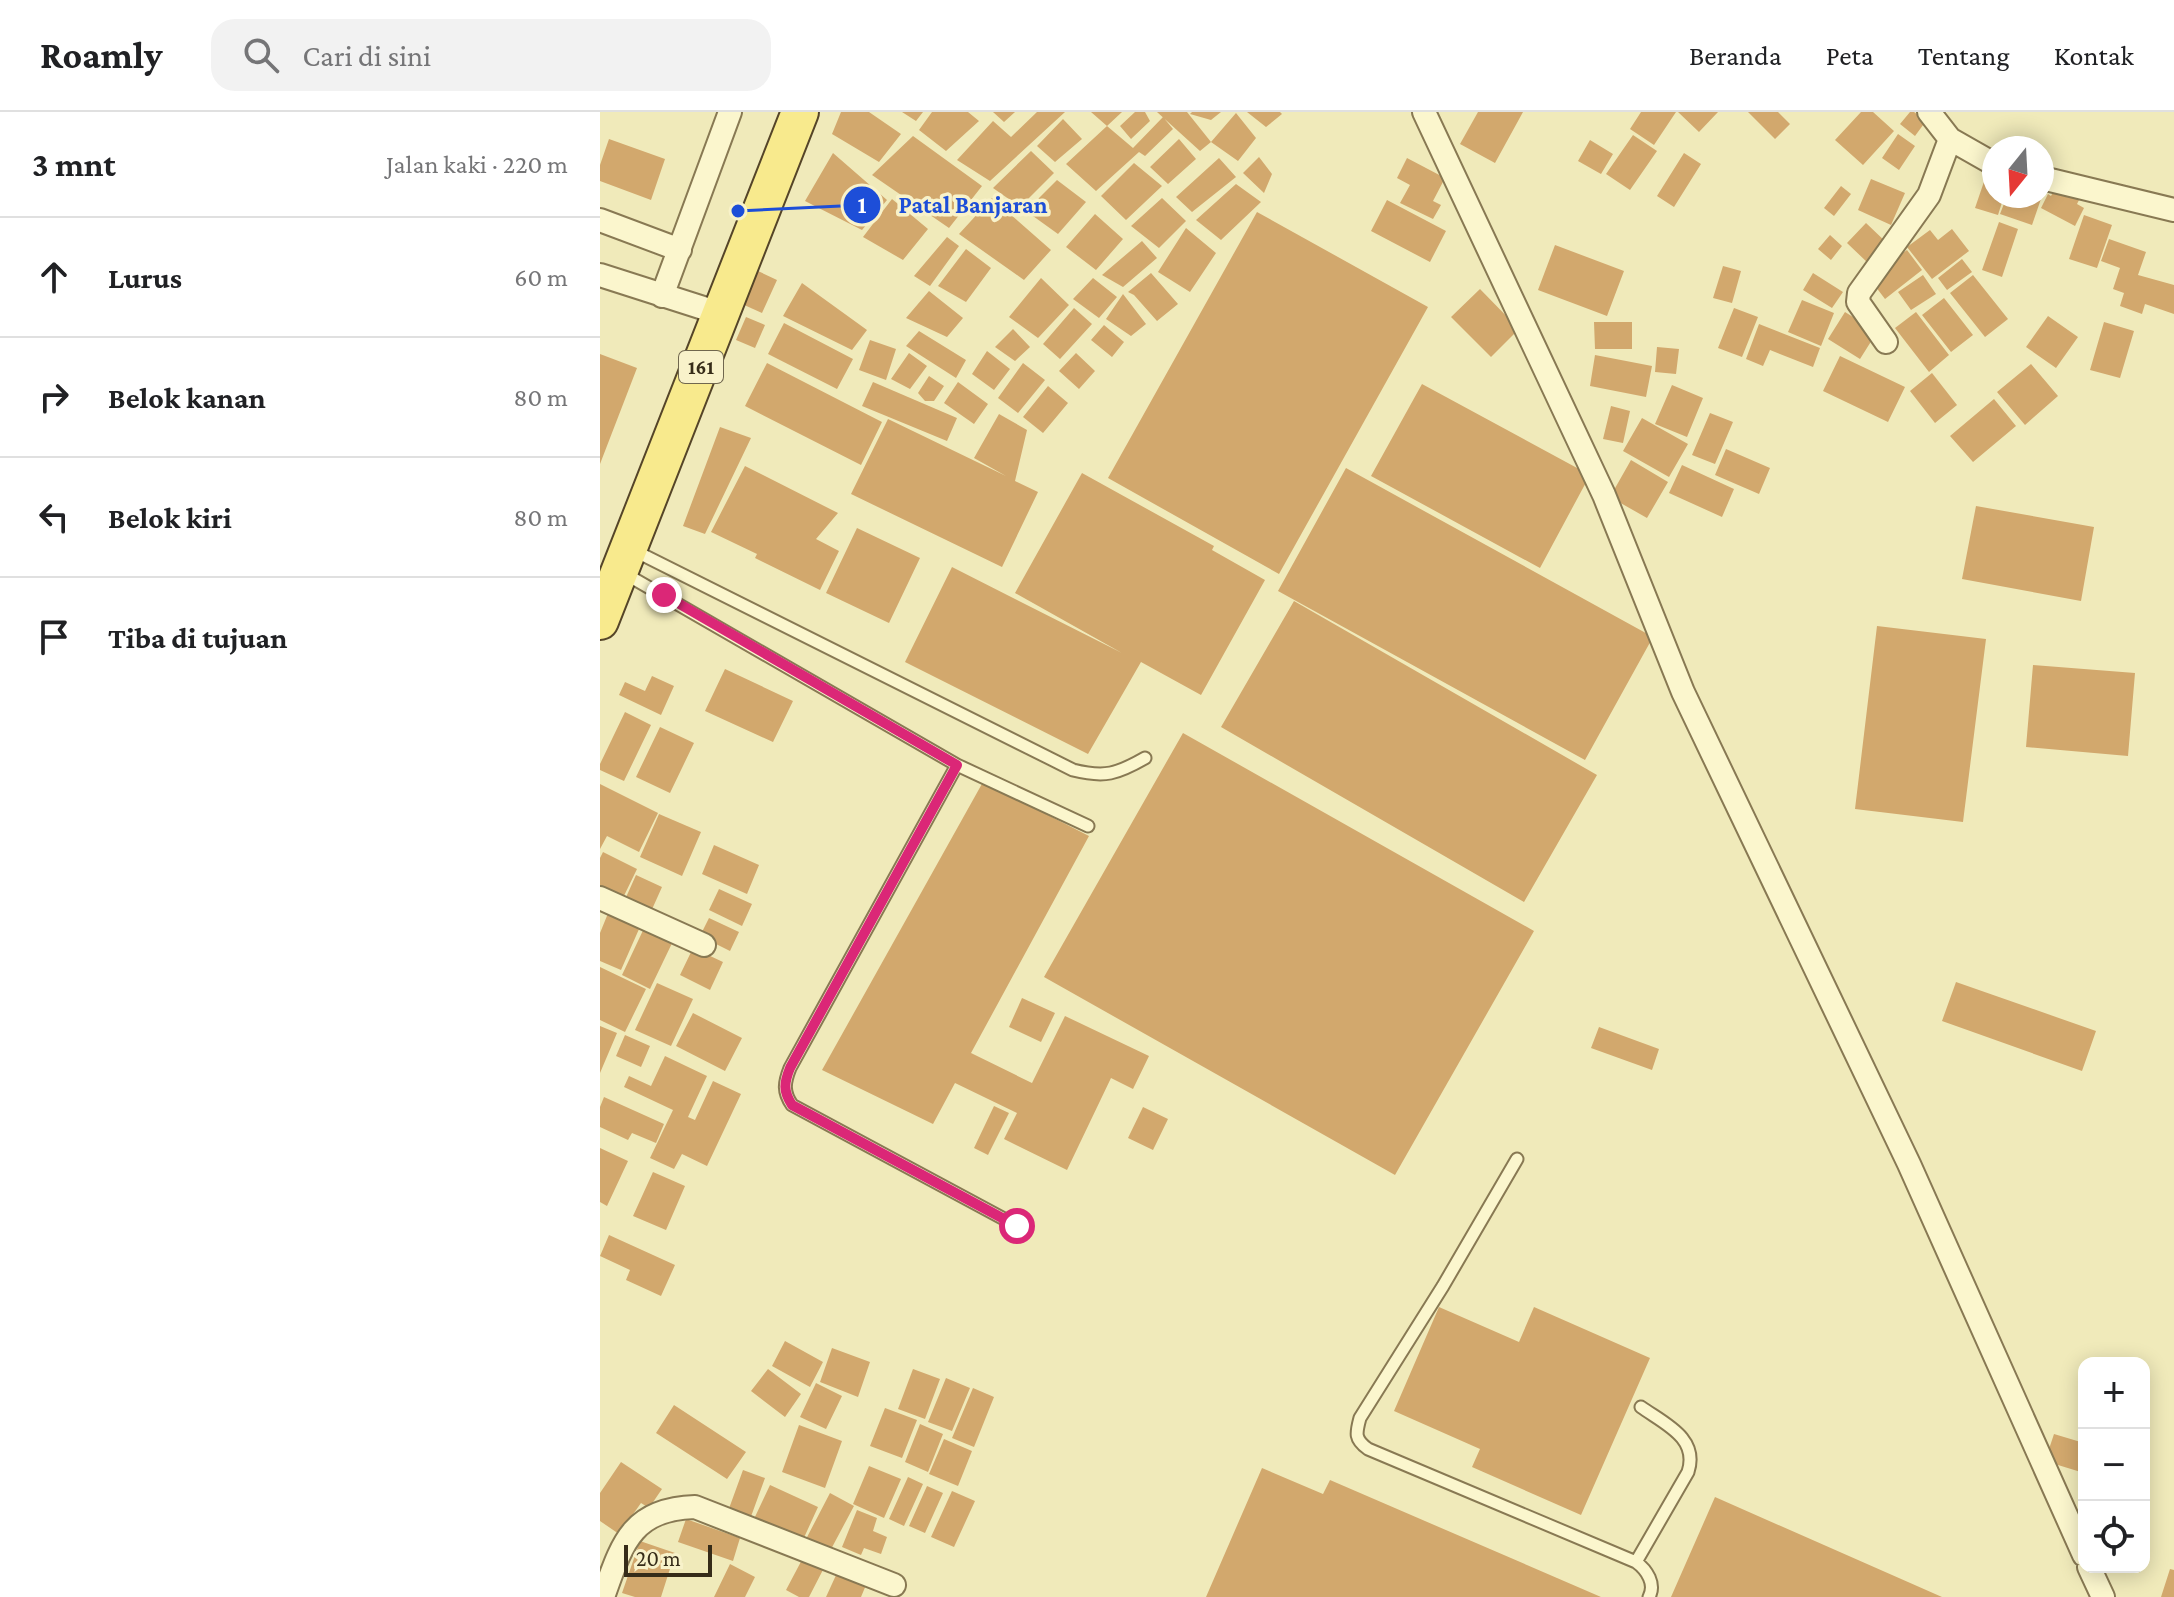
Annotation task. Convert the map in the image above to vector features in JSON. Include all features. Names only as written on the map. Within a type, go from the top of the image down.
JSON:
[{"type":"main road","name":"161","points":[[600,621],[616,561],[722,314],[800,112]]},
{"type":"street","points":[[662,296],[730,112]]},
{"type":"street","points":[[1424,112],[1604,495],[1683,692],[1909,1164],[2078,1542]]},
{"type":"street","points":[[1929,112],[1950,139],[1982,157]]},
{"type":"street","points":[[1886,342],[1858,302],[1859,293],[1929,195],[1950,139]]},
{"type":"street","points":[[2054,181],[2174,210]]},
{"type":"street","points":[[600,220],[680,250]]},
{"type":"street","points":[[600,275],[722,314]]},
{"type":"street","points":[[600,898],[704,945]]},
{"type":"street","points":[[603,1597],[627,1541],[638,1524],[675,1507],[695,1507],[894,1585]]},
{"type":"street","points":[[2092,1573],[2103,1597]]},
{"type":"lane","points":[[616,561],[1073,770],[1093,775],[1119,773],[1145,758]]},
{"type":"lane","points":[[616,561],[957,765],[1088,826]]},
{"type":"lane","points":[[957,765],[790,1068],[784,1094],[792,1105],[1017,1226]]},
{"type":"lane","points":[[1517,1159],[1443,1286],[1360,1418],[1355,1434],[1359,1443],[1368,1449],[1636,1562],[1644,1568],[1651,1581],[1649,1597]]},
{"type":"lane","points":[[1636,1562],[1692,1462],[1691,1449],[1684,1437],[1641,1407]]},
{"type":"building","points":[[841,112],[869,112],[901,134],[879,162],[832,134]]},
{"type":"building","points":[[902,112],[923,112],[916,121]]},
{"type":"building","points":[[932,112],[968,112],[979,121],[946,151],[919,130]]},
{"type":"building","points":[[993,112],[1015,112],[1004,122]]},
{"type":"building","points":[[1037,112],[1065,112],[990,181],[957,160],[993,121],[1011,137]]},
{"type":"building","points":[[1091,112],[1122,112],[1107,126]]},
{"type":"building","points":[[1135,112],[1145,112],[1150,121],[1131,139],[1120,126]]},
{"type":"building","points":[[1157,112],[1187,112],[1211,142],[1200,151]]},
{"type":"building","points":[[1221,112],[1211,120],[1190,114]]},
{"type":"building","points":[[1247,112],[1280,112],[1282,114],[1266,127]]},
{"type":"building","points":[[1478,112],[1523,112],[1495,163],[1460,144]]},
{"type":"building","points":[[1641,112],[1676,112],[1654,145],[1630,129]]},
{"type":"building","points":[[1678,112],[1718,112],[1699,132]]},
{"type":"building","points":[[1748,112],[1778,112],[1790,124],[1775,139]]},
{"type":"building","points":[[1861,112],[1873,112],[1894,131],[1863,165],[1835,140]]},
{"type":"building","points":[[1910,112],[1926,121],[1915,136],[1900,124]]},
{"type":"building","points":[[1236,113],[1256,138],[1238,161],[1211,142]]},
{"type":"building","points":[[1163,117],[1173,129],[1145,156],[1139,152],[1096,191],[1066,164],[1107,126],[1133,148]]},
{"type":"building","points":[[1063,119],[1082,139],[1055,162],[1037,146]]},
{"type":"building","points":[[1898,134],[1915,146],[1899,170],[1882,158]]},
{"type":"building","points":[[1633,135],[1657,151],[1630,190],[1606,174]]},
{"type":"building","points":[[913,136],[982,186],[949,228],[872,175]]},
{"type":"building","points":[[609,139],[665,159],[651,200],[600,181],[600,165]]},
{"type":"building","points":[[1179,139],[1196,159],[1168,184],[1150,167]]},
{"type":"building","points":[[1590,140],[1613,154],[1601,174],[1578,161]]},
{"type":"building","points":[[1031,151],[1054,173],[1020,207],[993,188]]},
{"type":"building","points":[[833,153],[887,200],[862,230],[805,201]]},
{"type":"building","points":[[1684,153],[1701,164],[1674,207],[1657,196]]},
{"type":"building","points":[[1259,157],[1272,174],[1264,193],[1243,173]]},
{"type":"building","points":[[1219,158],[1236,177],[1192,212],[1176,197]]},
{"type":"building","points":[[1407,158],[1445,178],[1433,201],[1441,205],[1433,219],[1400,203],[1410,185],[1397,178]]},
{"type":"building","points":[[1134,163],[1162,186],[1126,220],[1101,196]]},
{"type":"building","points":[[1871,179],[1905,193],[1891,225],[1858,210]]},
{"type":"building","points":[[1057,180],[1086,202],[1058,234],[1026,211]]},
{"type":"building","points":[[1236,184],[1261,202],[1221,240],[1196,220]]},
{"type":"building","points":[[2057,184],[2081,196],[2077,204],[2084,208],[2075,226],[2041,208],[2054,208]]},
{"type":"building","points":[[1841,186],[1851,194],[1834,216],[1824,208]]},
{"type":"building","points":[[1982,188],[1982,208],[2000,208],[1998,215],[1975,208]]},
{"type":"building","points":[[992,198],[1051,250],[1024,280],[959,234]]},
{"type":"building","points":[[1162,198],[1186,221],[1159,248],[1131,226]]},
{"type":"building","points":[[892,199],[928,229],[903,260],[863,237]]},
{"type":"building","points":[[1387,200],[1446,231],[1430,262],[1371,231]]},
{"type":"building","points":[[2002,208],[2038,208],[2032,225],[2000,214]]},
{"type":"building","points":[[1257,212],[1428,307],[1279,574],[1108,478]]},
{"type":"building","points":[[1095,214],[1123,239],[1096,270],[1066,247]]},
{"type":"building","points":[[2084,215],[2112,225],[2097,268],[2069,259]]},
{"type":"building","points":[[1999,222],[2018,229],[2002,277],[1982,270]]},
{"type":"building","points":[[1866,223],[1888,244],[1869,264],[1847,243]]},
{"type":"building","points":[[1186,228],[1216,253],[1190,292],[1158,272]]},
{"type":"building","points":[[1952,229],[1969,251],[1932,279],[1907,247],[1930,230],[1938,240]]},
{"type":"building","points":[[1830,235],[1842,246],[1831,260],[1818,249]]},
{"type":"building","points":[[947,237],[959,246],[930,286],[914,276]]},
{"type":"building","points":[[2109,239],[2146,252],[2138,275],[2174,285],[2174,314],[2145,304],[2142,314],[2120,306],[2124,293],[2113,289],[2120,268],[2101,261]]},
{"type":"building","points":[[1142,241],[1157,258],[1123,287],[1102,275]]},
{"type":"building","points":[[1555,245],[1624,271],[1607,316],[1538,290]]},
{"type":"building","points":[[966,249],[991,268],[966,302],[938,286]]},
{"type":"building","points":[[1907,250],[1922,270],[1885,299],[1869,278]]},
{"type":"building","points":[[1962,259],[1972,272],[1947,290],[1938,278]]},
{"type":"building","points":[[1723,266],[1741,271],[1732,303],[1713,298]]},
{"type":"building","points":[[758,271],[777,280],[762,313],[742,304]]},
{"type":"building","points":[[1151,273],[1178,304],[1157,321],[1128,292]]},
{"type":"building","points":[[1813,273],[1843,292],[1832,308],[1803,290]]},
{"type":"building","points":[[1923,275],[1936,294],[1911,310],[1898,292]]},
{"type":"building","points":[[1973,275],[2008,319],[1985,337],[1950,293]]},
{"type":"building","points":[[1041,278],[1069,305],[1038,338],[1009,317]]},
{"type":"building","points":[[1093,278],[1117,297],[1099,318],[1073,299]]},
{"type":"building","points":[[802,283],[867,330],[852,350],[783,316]]},
{"type":"building","points":[[1480,289],[1519,329],[1491,357],[1451,317]]},
{"type":"building","points":[[929,291],[963,318],[947,337],[906,318]]},
{"type":"building","points":[[1123,294],[1146,324],[1131,336],[1106,319]]},
{"type":"building","points":[[1944,298],[1973,335],[1951,352],[1922,315]]},
{"type":"building","points":[[1802,300],[1834,313],[1821,346],[1788,332]]},
{"type":"building","points":[[1074,308],[1092,324],[1060,359],[1043,344]]},
{"type":"building","points":[[1734,308],[1758,317],[1742,357],[1718,348]]},
{"type":"building","points":[[1845,312],[1877,332],[1860,359],[1828,339]]},
{"type":"building","points":[[1916,312],[1949,355],[1929,372],[1895,328]]},
{"type":"building","points":[[2048,316],[2078,337],[2056,368],[2026,347]]},
{"type":"building","points":[[746,317],[765,325],[755,348],[736,340]]},
{"type":"building","points":[[1594,322],[1632,322],[1632,349],[1595,349]]},
{"type":"building","points":[[2104,322],[2134,331],[2120,378],[2090,370]]},
{"type":"building","points":[[784,323],[853,359],[837,389],[768,354]]},
{"type":"building","points":[[1759,324],[1820,348],[1813,367],[1770,350],[1763,366],[1746,359]]},
{"type":"building","points":[[1104,325],[1124,342],[1112,357],[1091,340]]},
{"type":"building","points":[[1013,329],[1030,347],[1015,361],[995,347]]},
{"type":"building","points":[[919,331],[966,360],[956,378],[906,346]]},
{"type":"building","points":[[870,340],[896,349],[886,380],[859,370]]},
{"type":"building","points":[[1657,347],[1679,349],[1676,374],[1655,372]]},
{"type":"building","points":[[987,351],[1010,369],[994,390],[972,374]]},
{"type":"building","points":[[909,353],[927,366],[910,389],[891,379]]},
{"type":"building","points":[[1076,353],[1095,371],[1079,389],[1059,371]]},
{"type":"building","points":[[600,354],[637,368],[600,464]]},
{"type":"building","points":[[1595,355],[1652,366],[1646,397],[1590,386]]},
{"type":"building","points":[[1840,356],[1905,387],[1888,422],[1823,391]]},
{"type":"building","points":[[767,363],[882,422],[861,465],[745,406]]},
{"type":"building","points":[[1023,363],[1045,380],[1018,413],[998,398]]},
{"type":"building","points":[[2031,364],[2058,396],[2025,425],[1997,392]]},
{"type":"building","points":[[1932,373],[1957,405],[1935,423],[1910,391]]},
{"type":"building","points":[[929,376],[944,386],[934,401],[925,401],[918,393]]},
{"type":"building","points":[[873,382],[957,418],[947,441],[862,406]]},
{"type":"building","points":[[958,382],[988,404],[974,424],[944,403]]},
{"type":"building","points":[[1422,384],[1590,475],[1540,568],[1371,476]]},
{"type":"building","points":[[1672,385],[1703,398],[1687,437],[1655,424]]},
{"type":"building","points":[[1048,386],[1068,403],[1043,433],[1023,417]]},
{"type":"building","points":[[1994,399],[2016,426],[1973,462],[1950,436]]},
{"type":"building","points":[[1611,406],[1630,411],[1623,443],[1603,439]]},
{"type":"building","points":[[1710,413],[1733,422],[1715,464],[1692,455]]},
{"type":"building","points":[[999,414],[1027,430],[1015,481],[1038,492],[1002,567],[851,494],[888,419],[1006,476],[974,458]]},
{"type":"building","points":[[1642,418],[1688,444],[1669,477],[1623,451]]},
{"type":"building","points":[[720,427],[751,438],[705,534],[683,526]]},
{"type":"building","points":[[1726,449],[1770,468],[1759,494],[1715,475]]},
{"type":"building","points":[[1631,460],[1668,482],[1647,518],[1610,497]]},
{"type":"building","points":[[1682,465],[1734,489],[1722,517],[1669,493]]},
{"type":"building","points":[[745,466],[838,513],[816,539],[839,551],[820,590],[711,532]]},
{"type":"building","points":[[1346,468],[1653,637],[1585,760],[1278,591]]},
{"type":"building","points":[[1082,473],[1214,546],[1212,550],[1265,580],[1201,695],[1141,662],[1088,754],[905,662],[952,567],[1122,653],[1015,593]]},
{"type":"building","points":[[1976,506],[2094,527],[2081,601],[1962,579]]},
{"type":"building","points":[[857,528],[920,558],[889,623],[826,593]]},
{"type":"building","points":[[1294,601],[1597,775],[1524,902],[1221,727]]},
{"type":"building","points":[[1877,626],[1986,639],[1963,822],[1855,809]]},
{"type":"building","points":[[2033,665],[2135,673],[2128,756],[2026,747]]},
{"type":"building","points":[[725,669],[793,701],[773,742],[705,711]]},
{"type":"building","points":[[652,676],[674,686],[661,715],[619,695],[625,682],[645,691]]},
{"type":"building","points":[[625,712],[651,725],[624,781],[600,770],[600,764]]},
{"type":"building","points":[[660,727],[694,743],[670,793],[636,777]]},
{"type":"building","points":[[1183,733],[1534,931],[1395,1175],[1044,977]]},
{"type":"building","points":[[983,782],[1089,836],[971,1053],[1032,1083],[1065,1016],[1149,1056],[1133,1089],[1111,1078],[1067,1170],[1004,1139],[1017,1113],[955,1083],[933,1124],[822,1070]]},
{"type":"building","points":[[600,784],[658,813],[639,852],[607,836],[600,849]]},
{"type":"building","points":[[659,814],[701,832],[682,876],[640,857]]},
{"type":"building","points":[[714,845],[759,865],[747,894],[702,874]]},
{"type":"building","points":[[603,852],[637,869],[621,902],[600,892],[600,858]]},
{"type":"building","points":[[636,875],[662,887],[649,916],[623,904]]},
{"type":"building","points":[[719,889],[752,904],[742,926],[709,910]]},
{"type":"building","points":[[611,906],[643,920],[621,970],[600,961],[600,933]]},
{"type":"building","points":[[709,918],[739,932],[730,951],[700,936]]},
{"type":"building","points":[[646,924],[675,937],[650,989],[622,975]]},
{"type":"building","points":[[693,948],[723,962],[710,990],[680,975]]},
{"type":"building","points":[[600,967],[646,989],[625,1032],[600,1020]]},
{"type":"building","points":[[1956,982],[2096,1031],[2082,1071],[1942,1021]]},
{"type":"building","points":[[657,983],[693,999],[671,1046],[635,1030]]},
{"type":"building","points":[[1022,998],[1055,1013],[1041,1042],[1009,1027]]},
{"type":"building","points":[[693,1013],[742,1038],[725,1071],[676,1046]]},
{"type":"building","points":[[600,1026],[617,1033],[600,1073]]},
{"type":"building","points":[[1599,1027],[1659,1049],[1652,1070],[1591,1048]]},
{"type":"building","points":[[625,1035],[650,1046],[641,1067],[616,1056]]},
{"type":"building","points":[[665,1056],[707,1076],[688,1117],[695,1120],[713,1081],[741,1094],[707,1166],[682,1154],[674,1169],[650,1158],[673,1110],[624,1087],[629,1076],[651,1086]]},
{"type":"building","points":[[604,1097],[664,1124],[656,1143],[632,1133],[628,1140],[600,1127],[600,1107]]},
{"type":"building","points":[[994,1106],[1009,1113],[988,1155],[974,1148]]},
{"type":"building","points":[[1143,1107],[1168,1119],[1153,1150],[1128,1138]]},
{"type":"building","points":[[600,1148],[628,1161],[607,1206],[600,1202]]},
{"type":"building","points":[[653,1172],[685,1186],[666,1230],[633,1216]]},
{"type":"building","points":[[609,1235],[675,1265],[661,1296],[626,1280],[630,1270],[600,1256]]},
{"type":"building","points":[[1439,1307],[1519,1342],[1534,1307],[1650,1358],[1581,1515],[1472,1467],[1480,1449],[1394,1411]]},
{"type":"building","points":[[785,1341],[823,1362],[810,1387],[772,1366]]},
{"type":"building","points":[[832,1348],[870,1362],[858,1397],[820,1382]]},
{"type":"building","points":[[768,1369],[801,1394],[785,1417],[751,1391]]},
{"type":"building","points":[[913,1369],[940,1379],[925,1419],[898,1409]]},
{"type":"building","points":[[946,1378],[970,1388],[952,1431],[928,1422]]},
{"type":"building","points":[[816,1383],[842,1396],[826,1429],[800,1417]]},
{"type":"building","points":[[973,1388],[994,1397],[974,1447],[952,1438]]},
{"type":"building","points":[[674,1405],[746,1452],[727,1479],[656,1433]]},
{"type":"building","points":[[885,1408],[917,1420],[902,1458],[870,1446]]},
{"type":"building","points":[[920,1424],[943,1434],[928,1472],[905,1462]]},
{"type":"building","points":[[799,1425],[842,1441],[825,1488],[782,1472]]},
{"type":"building","points":[[2054,1434],[2078,1441],[2078,1471],[2045,1461]]},
{"type":"building","points":[[944,1439],[972,1451],[958,1486],[929,1474]]},
{"type":"building","points":[[621,1462],[662,1489],[649,1508],[641,1503],[619,1534],[600,1521],[600,1493]]},
{"type":"building","points":[[869,1466],[901,1479],[884,1518],[853,1504]]},
{"type":"building","points":[[1262,1468],[1323,1494],[1330,1480],[1601,1597],[1206,1597]]},
{"type":"building","points":[[743,1470],[765,1478],[749,1522],[727,1514]]},
{"type":"building","points":[[908,1477],[923,1484],[904,1526],[889,1519]]},
{"type":"building","points":[[770,1485],[818,1507],[802,1542],[754,1519]]},
{"type":"building","points":[[927,1486],[943,1493],[925,1533],[909,1526]]},
{"type":"building","points":[[952,1491],[975,1501],[954,1547],[931,1537]]},
{"type":"building","points":[[830,1493],[854,1506],[829,1553],[805,1541]]},
{"type":"building","points":[[1715,1497],[1942,1597],[1671,1597]]},
{"type":"building","points":[[857,1510],[877,1518],[873,1531],[887,1537],[881,1554],[864,1548],[861,1555],[842,1547]]},
{"type":"building","points":[[686,1519],[740,1538],[733,1561],[678,1542]]},
{"type":"building","points":[[640,1541],[675,1553],[661,1597],[635,1597],[622,1593]]},
{"type":"building","points":[[805,1554],[826,1564],[809,1597],[799,1597],[786,1590]]},
{"type":"building","points":[[730,1564],[755,1577],[745,1597],[714,1597]]},
{"type":"building","points":[[2170,1569],[2174,1570],[2174,1597],[2161,1597]]},
{"type":"building","points":[[837,1573],[866,1585],[861,1597],[826,1597]]},
{"type":"place","name":"Patal Banjaran","points":[[738,211]]},
{"type":"route","points":[[664,595],[957,765],[790,1068],[784,1094],[792,1105],[1017,1226]]}]
